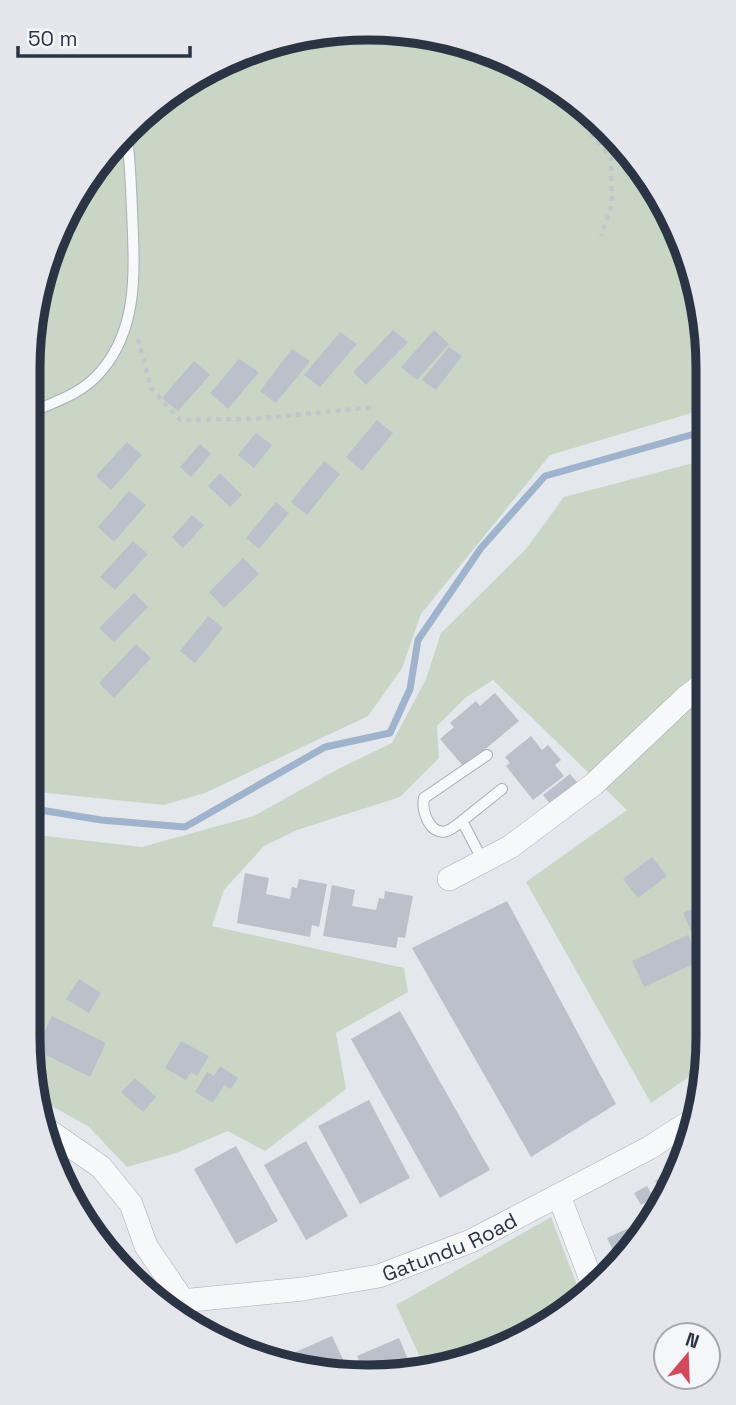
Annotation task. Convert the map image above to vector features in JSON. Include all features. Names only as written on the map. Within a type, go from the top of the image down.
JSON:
[{"type":"street","points":[[449,879],[510,847],[594,784],[696,690]]},
{"type":"street","name":"Gatundu Road","points":[[183,1308],[379,1276],[471,1241],[649,1148],[684,1126]]},
{"type":"street","points":[[56,1136],[101,1167],[131,1204],[146,1246],[173,1300]]},
{"type":"street","points":[[559,1196],[590,1277]]},
{"type":"lane","points":[[40,409],[70,397],[102,371],[120,343],[134,282],[128,146]]},
{"type":"lane","points":[[487,755],[424,798],[423,813],[432,827],[447,831],[502,789]]},
{"type":"lane","points":[[462,821],[483,861]]},
{"type":"path","points":[[576,115],[611,158],[612,205],[601,236]]},
{"type":"path","points":[[130,307],[151,388],[180,420],[254,419],[375,407]]},
{"type":"green space","points":[[347,41],[411,43],[453,51],[513,74],[550,95],[600,136],[628,168],[652,204],[671,243],[685,283],[695,347],[696,412],[550,455],[421,614],[402,668],[368,716],[205,793],[164,805],[40,792],[41,347],[51,283],[74,223],[108,168],[136,136],[168,108],[223,74],[283,51]]},
{"type":"green space","points":[[696,462],[696,1037],[694,1074],[651,1103],[526,882],[627,810],[493,680],[465,698],[437,726],[439,758],[400,797],[297,830],[264,846],[224,890],[212,926],[404,968],[408,992],[336,1033],[346,1089],[265,1151],[228,1131],[176,1153],[127,1167],[89,1127],[47,1103],[40,1037],[40,835],[142,847],[254,816],[338,769],[392,743],[426,679],[441,633],[526,549],[564,497]]},
{"type":"green space","points":[[551,1217],[578,1288],[550,1310],[513,1331],[453,1354],[421,1360],[396,1305]]},
{"type":"building","points":[[393,330],[408,342],[366,385],[353,372]]},
{"type":"building","points":[[434,330],[449,344],[417,380],[401,367]]},
{"type":"building","points":[[340,332],[357,344],[320,387],[304,375]]},
{"type":"building","points":[[449,347],[462,356],[436,390],[422,380]]},
{"type":"building","points":[[292,349],[310,361],[276,403],[260,391]]},
{"type":"building","points":[[239,359],[259,372],[228,409],[210,393]]},
{"type":"building","points":[[194,361],[210,375],[178,411],[162,398]]},
{"type":"building","points":[[377,420],[393,433],[362,471],[346,457]]},
{"type":"building","points":[[256,433],[272,445],[254,468],[238,455]]},
{"type":"building","points":[[127,442],[142,455],[111,490],[96,476]]},
{"type":"building","points":[[200,444],[211,454],[191,477],[180,467]]},
{"type":"building","points":[[324,461],[340,474],[307,515],[291,502]]},
{"type":"building","points":[[220,473],[242,495],[230,507],[208,486]]},
{"type":"building","points":[[129,491],[146,505],[114,542],[98,527]]},
{"type":"building","points":[[276,502],[289,513],[259,549],[246,538]]},
{"type":"building","points":[[192,515],[204,525],[183,548],[172,537]]},
{"type":"building","points":[[133,541],[148,554],[115,590],[100,577]]},
{"type":"building","points":[[243,558],[259,574],[224,608],[209,592]]},
{"type":"building","points":[[134,593],[148,607],[114,642],[99,628]]},
{"type":"building","points":[[208,616],[223,628],[195,663],[180,651]]},
{"type":"building","points":[[136,644],[151,658],[114,698],[99,683]]},
{"type":"building","points":[[495,693],[519,721],[464,767],[440,739],[454,727],[450,723],[476,701],[480,706]]},
{"type":"building","points":[[531,736],[542,750],[548,745],[561,760],[555,765],[564,776],[533,800],[506,766],[510,763],[505,757]]},
{"type":"building","points":[[570,774],[578,783],[551,805],[543,795]]},
{"type":"building","points":[[652,857],[667,876],[638,898],[623,879]]},
{"type":"building","points":[[245,873],[269,878],[266,894],[290,899],[292,887],[297,888],[299,879],[327,884],[319,927],[312,925],[310,937],[237,923]]},
{"type":"building","points":[[332,885],[355,890],[352,906],[376,910],[379,898],[384,899],[385,891],[413,896],[405,938],[398,937],[396,948],[323,936]]},
{"type":"building","points":[[507,901],[616,1104],[531,1157],[412,948]]},
{"type":"building","points":[[696,907],[696,942],[683,913]]},
{"type":"building","points":[[688,935],[696,952],[696,963],[644,987],[632,961]]},
{"type":"building","points":[[79,979],[101,993],[89,1013],[66,999]]},
{"type":"building","points":[[400,1011],[490,1170],[440,1198],[351,1039]]},
{"type":"building","points":[[52,1016],[106,1043],[90,1077],[41,1052],[40,1041]]},
{"type":"building","points":[[181,1041],[209,1056],[197,1076],[191,1072],[186,1080],[165,1068]]},
{"type":"building","points":[[220,1066],[238,1078],[231,1089],[224,1085],[213,1103],[195,1092],[207,1072],[214,1076]]},
{"type":"building","points":[[135,1078],[156,1097],[143,1112],[121,1092]]},
{"type":"building","points":[[369,1100],[410,1178],[360,1204],[318,1126]]},
{"type":"building","points":[[306,1141],[348,1216],[306,1240],[264,1165]]},
{"type":"building","points":[[236,1146],[278,1221],[236,1244],[194,1169]]},
{"type":"building","points":[[665,1175],[659,1188],[655,1181]]},
{"type":"building","points":[[647,1186],[654,1198],[641,1205],[634,1193]]},
{"type":"building","points":[[631,1227],[633,1230],[614,1253],[607,1238]]},
{"type":"building","points":[[332,1336],[345,1364],[325,1362],[289,1355]]},
{"type":"building","points":[[399,1338],[409,1362],[361,1365],[357,1356]]},
{"type":"waterway","points":[[40,810],[101,820],[185,827],[325,747],[390,733],[410,689],[418,640],[481,548],[545,476],[696,434]]}]
